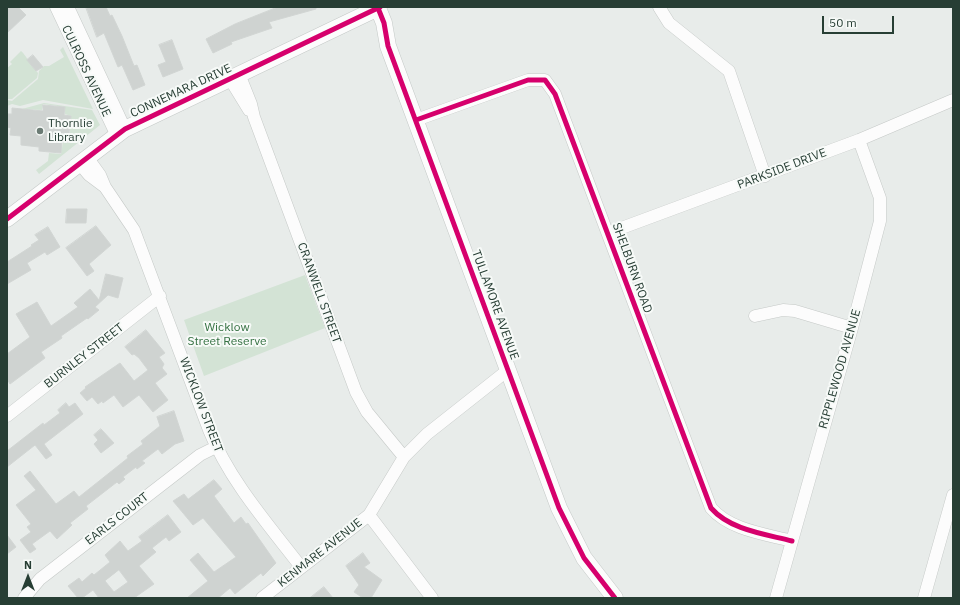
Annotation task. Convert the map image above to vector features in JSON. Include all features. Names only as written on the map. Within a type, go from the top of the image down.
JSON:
[{"type":"street","name":"CULROSS AVENUE","points":[[56,7],[120,131]]},
{"type":"street","name":"CULROSS AVENUE","points":[[68,7],[120,131]]},
{"type":"street","points":[[659,7],[669,23],[729,71],[765,176]]},
{"type":"street","name":"CONNEMARA DRIVE","points":[[7,219],[120,131],[375,9]]},
{"type":"street","name":"TULLAMORE AVENUE","points":[[375,9],[384,23],[388,46],[566,524],[584,558],[616,598]]},
{"type":"street","name":"CRANWELL STREET","points":[[234,76],[252,104],[254,117],[356,392],[367,412],[404,457]]},
{"type":"street","name":"SHELBURN ROAD","points":[[416,120],[528,80],[545,80],[555,94],[711,508],[718,516],[728,523],[792,542]]},
{"type":"street","name":"PARKSIDE DRIVE","points":[[608,233],[859,140],[953,100]]},
{"type":"street","name":"RIPPLEWOOD AVENUE","points":[[776,598],[852,328],[880,221],[880,198],[859,140]]},
{"type":"street","name":"WICKLOW STREET","points":[[83,160],[100,174],[104,187],[134,230],[216,447],[232,477],[301,567]]},
{"type":"street","name":"BURNLEY STREET","points":[[9,411],[160,296]]},
{"type":"street","points":[[755,316],[783,310],[795,311],[852,328]]},
{"type":"street","name":"KENMARE AVENUE","points":[[262,598],[369,515],[404,457],[427,434],[508,370]]},
{"type":"street","name":"EARLS COURT","points":[[24,598],[40,579],[200,455],[216,447]]},
{"type":"street","points":[[924,598],[953,495]]},
{"type":"street","points":[[369,515],[432,598]]},
{"type":"green space","points":[[63,47],[93,109],[43,100],[20,106],[12,104],[7,106],[7,100],[12,101],[38,79],[39,71],[44,66],[49,66],[64,57],[60,50]]},
{"type":"green space","points":[[21,51],[38,73],[37,78],[12,99],[7,99],[7,68],[12,64],[10,62]]},
{"type":"green space","points":[[44,103],[92,110],[100,125],[39,174],[36,170],[48,161],[49,153],[61,154],[63,142],[69,143],[71,116],[65,114],[65,107],[43,104],[42,110],[22,109]]},
{"type":"green space","name":"Wicklow Street Reserve","points":[[305,275],[325,328],[204,376],[184,320]]},
{"type":"building","points":[[7,7],[18,7],[26,15],[7,33]]},
{"type":"building","points":[[86,7],[106,7],[110,16],[112,15],[122,36],[134,66],[137,65],[145,85],[133,90],[122,65],[118,67],[104,33],[97,37]]},
{"type":"building","points":[[278,7],[316,7],[316,9],[269,22],[272,28],[231,42],[232,44],[213,53],[206,39],[235,24]]},
{"type":"building","points":[[172,40],[183,69],[163,77],[158,65],[166,62],[159,45]]},
{"type":"building","points":[[33,55],[43,67],[36,71],[27,60]]},
{"type":"building","name":"Thornlie Library","points":[[43,105],[65,107],[64,115],[71,116],[68,142],[62,141],[61,153],[39,151],[39,147],[21,145],[21,136],[10,135],[11,128],[7,127],[7,114],[12,114],[12,108],[43,111]]},
{"type":"building","points":[[67,209],[87,209],[86,223],[66,223]]},
{"type":"building","points":[[96,226],[111,245],[89,264],[94,271],[87,276],[66,248]]},
{"type":"building","points":[[48,227],[60,247],[47,255],[45,252],[27,263],[31,270],[7,284],[7,262],[32,246],[31,245],[39,240],[35,235]]},
{"type":"building","points":[[106,274],[123,278],[118,298],[108,295],[95,307],[99,310],[88,319],[87,318],[61,336],[62,338],[41,352],[45,358],[10,384],[7,379],[7,354],[30,337],[16,314],[37,302],[51,326],[78,307],[74,303],[90,289],[99,300]]},
{"type":"building","points":[[146,330],[165,353],[159,357],[164,364],[162,368],[167,374],[155,383],[168,400],[153,412],[139,395],[123,407],[114,395],[103,403],[102,401],[98,404],[92,397],[87,401],[80,393],[86,388],[85,387],[120,363],[134,381],[148,370],[139,358],[134,354],[132,355],[125,347]]},
{"type":"building","points":[[66,403],[69,407],[75,403],[83,414],[44,444],[52,455],[46,459],[35,445],[7,467],[7,451],[43,423],[44,425],[60,413],[58,410]]},
{"type":"building","points":[[174,411],[184,441],[175,444],[162,454],[158,449],[142,461],[145,463],[137,469],[136,467],[123,477],[125,479],[119,484],[117,482],[86,506],[88,509],[70,523],[72,525],[57,539],[50,531],[32,544],[36,549],[30,553],[20,540],[31,532],[27,527],[31,524],[16,505],[36,490],[24,476],[30,471],[56,504],[74,491],[79,497],[128,458],[127,456],[143,444],[141,441],[160,426],[157,417]]},
{"type":"building","points":[[101,429],[114,443],[101,453],[94,444],[98,440],[94,435]]},
{"type":"building","points":[[214,480],[222,489],[214,496],[234,523],[241,517],[246,524],[248,523],[276,563],[263,576],[261,573],[235,594],[230,588],[218,598],[187,598],[208,581],[190,560],[198,553],[214,572],[236,557],[203,518],[193,525],[173,501],[184,494],[188,499]]},
{"type":"building","points":[[168,515],[181,532],[169,541],[166,537],[152,548],[156,552],[139,566],[154,584],[134,598],[99,598],[93,590],[82,598],[78,598],[68,586],[79,578],[82,582],[92,573],[94,575],[110,562],[105,555],[120,541],[128,551],[142,541],[139,537]],"holes":[[[119,570],[128,582],[114,592],[105,581]]]},
{"type":"building","points":[[7,535],[16,547],[7,554]]},
{"type":"building","points":[[363,553],[370,563],[364,567],[382,580],[371,598],[363,598],[354,592],[359,585],[346,566]]},
{"type":"building","points":[[324,587],[333,598],[310,598]]},
{"type":"cycle path","points":[[7,219],[125,129],[380,7]]},
{"type":"cycle path","points":[[378,8],[384,23],[388,46],[559,508],[584,558],[615,598]]},
{"type":"cycle path","points":[[416,120],[528,80],[545,80],[555,94],[711,508],[719,515],[738,526],[792,541]]},
{"type":"place","name":"Thornlie Library","points":[[40,131]]}]
